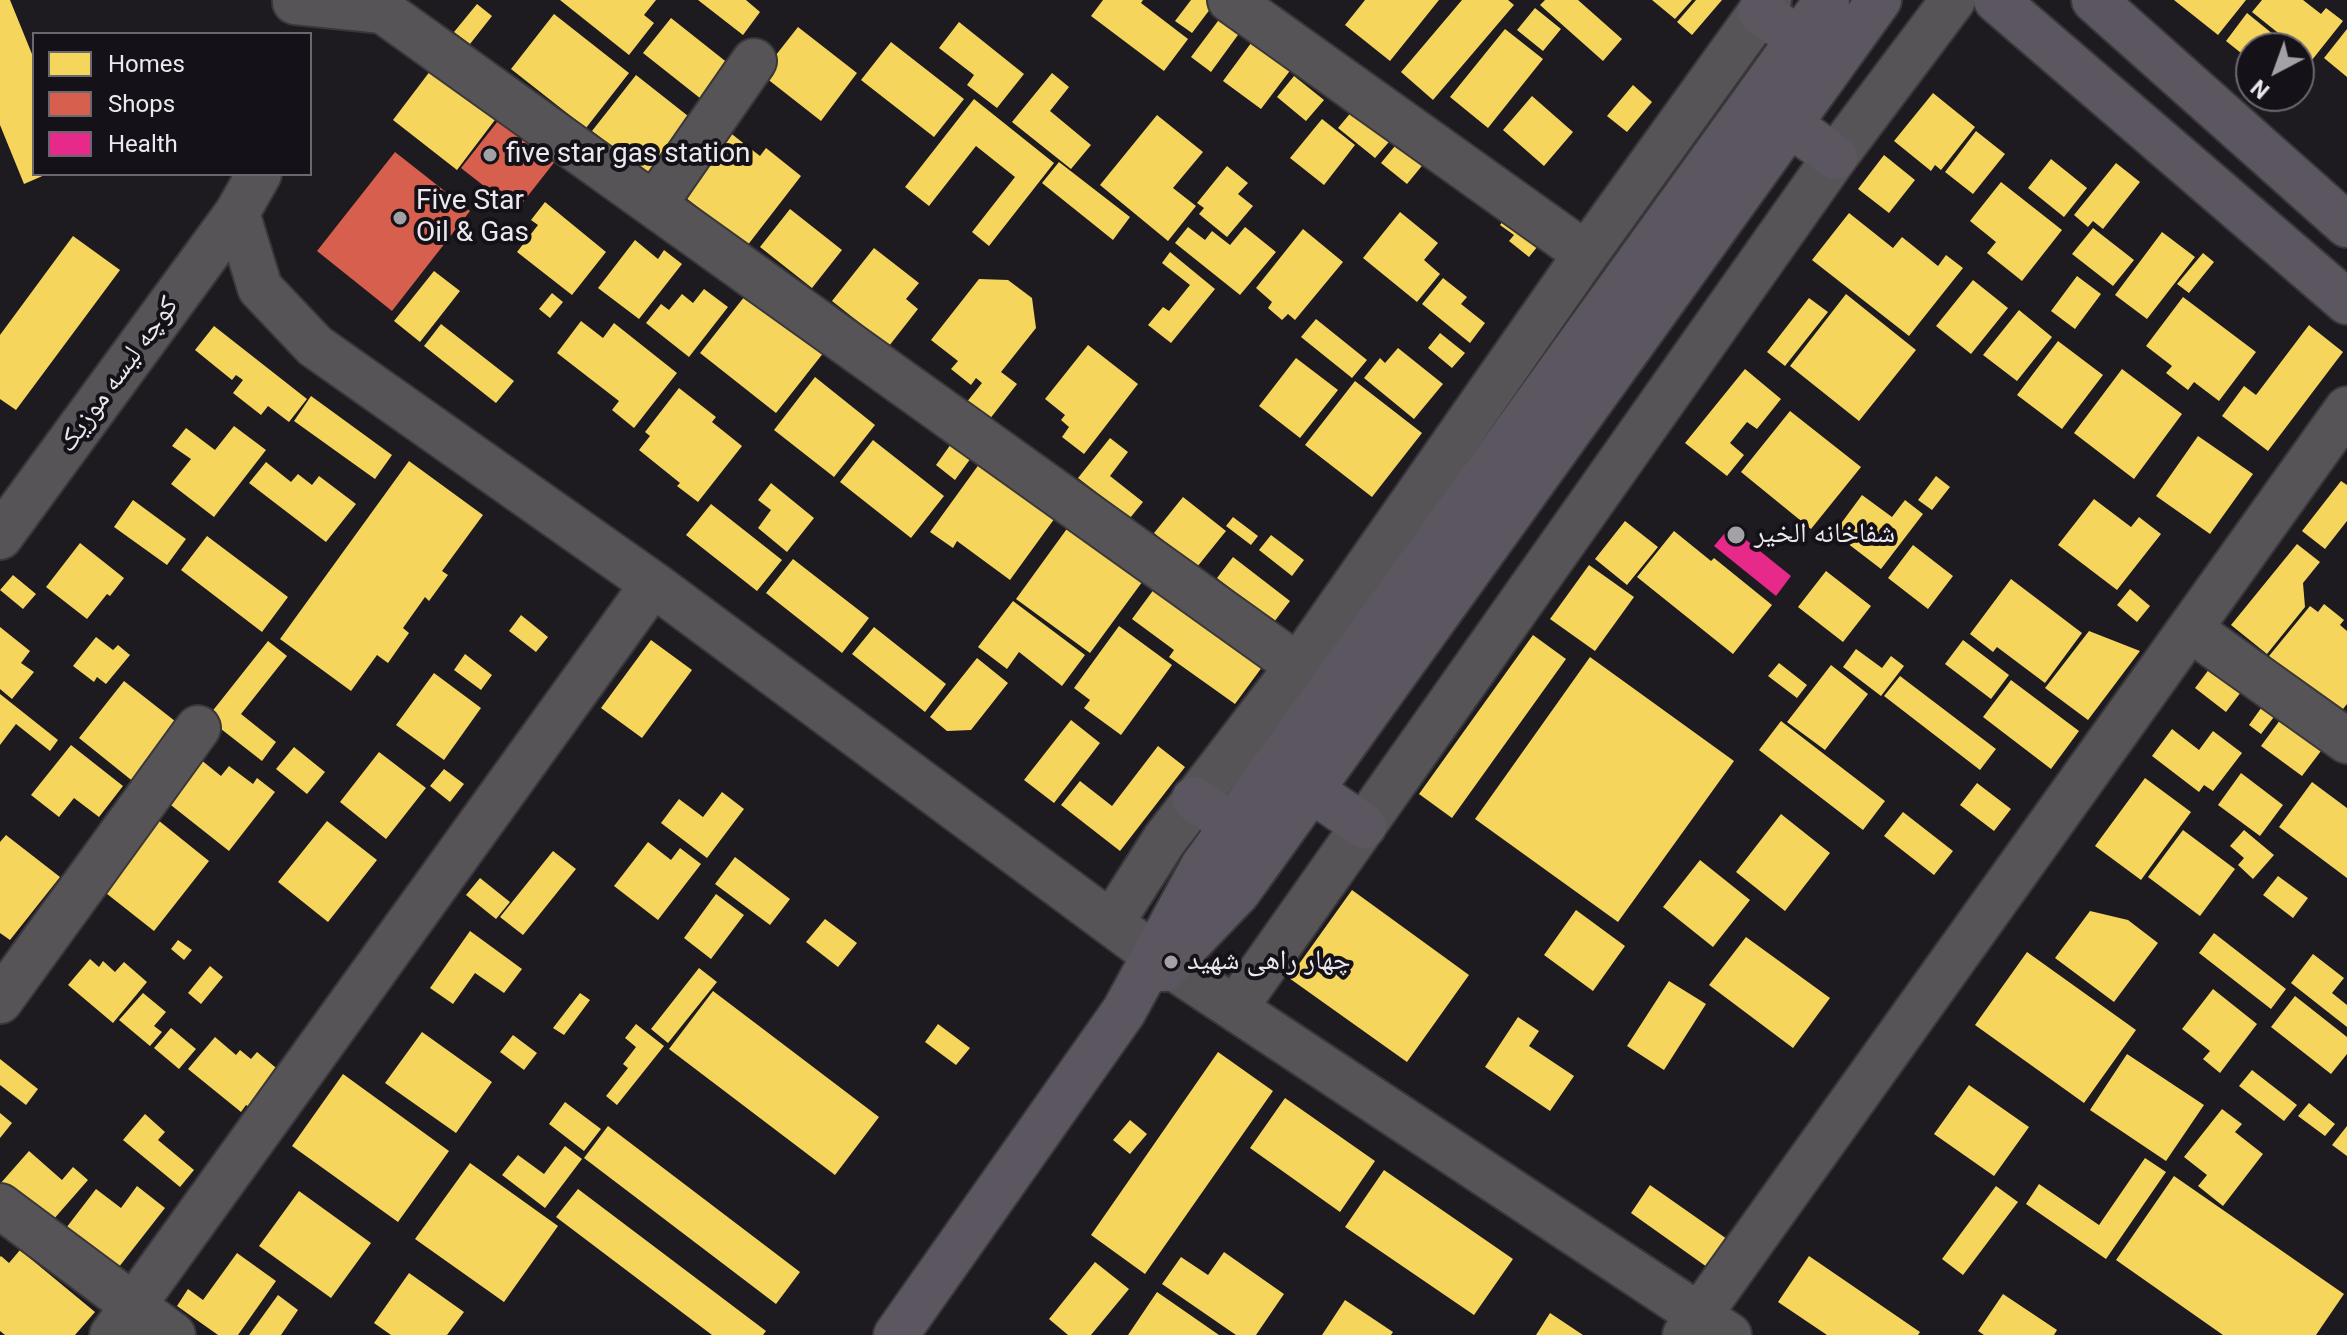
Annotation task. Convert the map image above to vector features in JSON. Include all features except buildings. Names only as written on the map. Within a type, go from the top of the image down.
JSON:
[{"type":"main road","points":[[896,1335],[1161,960],[1203,866],[1827,0]]},
{"type":"main road","points":[[1161,960],[1238,892],[1879,0]]},
{"type":"main road","points":[[1996,0],[2347,302]]},
{"type":"main road","points":[[2094,0],[2347,225]]},
{"type":"main road","points":[[1764,6],[1800,40]]},
{"type":"main road","points":[[1789,124],[1835,157]]},
{"type":"main road","points":[[1311,790],[1364,826]]},
{"type":"main road","points":[[1194,799],[1233,825]]},
{"type":"street","points":[[1230,0],[1586,254]]},
{"type":"street","points":[[1235,1008],[1835,157],[1953,0]]},
{"type":"street","points":[[1112,922],[1194,799],[1298,666],[1764,6]]},
{"type":"street","points":[[297,12],[383,11],[1298,666]]},
{"type":"street","points":[[654,205],[754,61]]},
{"type":"street","name":"کوچه لیسه موزیک","points":[[0,537],[237,213],[258,176]]},
{"type":"street","points":[[237,213],[260,288],[315,346],[653,584],[1161,960],[1704,1328],[2190,629],[2347,409]]},
{"type":"street","points":[[122,1321],[653,584]]},
{"type":"street","points":[[2190,629],[2347,741]]},
{"type":"street","points":[[0,1001],[198,728]]},
{"type":"street","points":[[0,1206],[122,1321],[173,1335]]},
{"type":"place","name":"five star gas station","points":[[490,155]]},
{"type":"place","name":"Five Star Oil & Gas","points":[[400,218]]},
{"type":"place","name":"شفاخانه الخیر","points":[[1736,535]]},
{"type":"place","name":"چهار راهی شهید","points":[[1171,962]]}]
